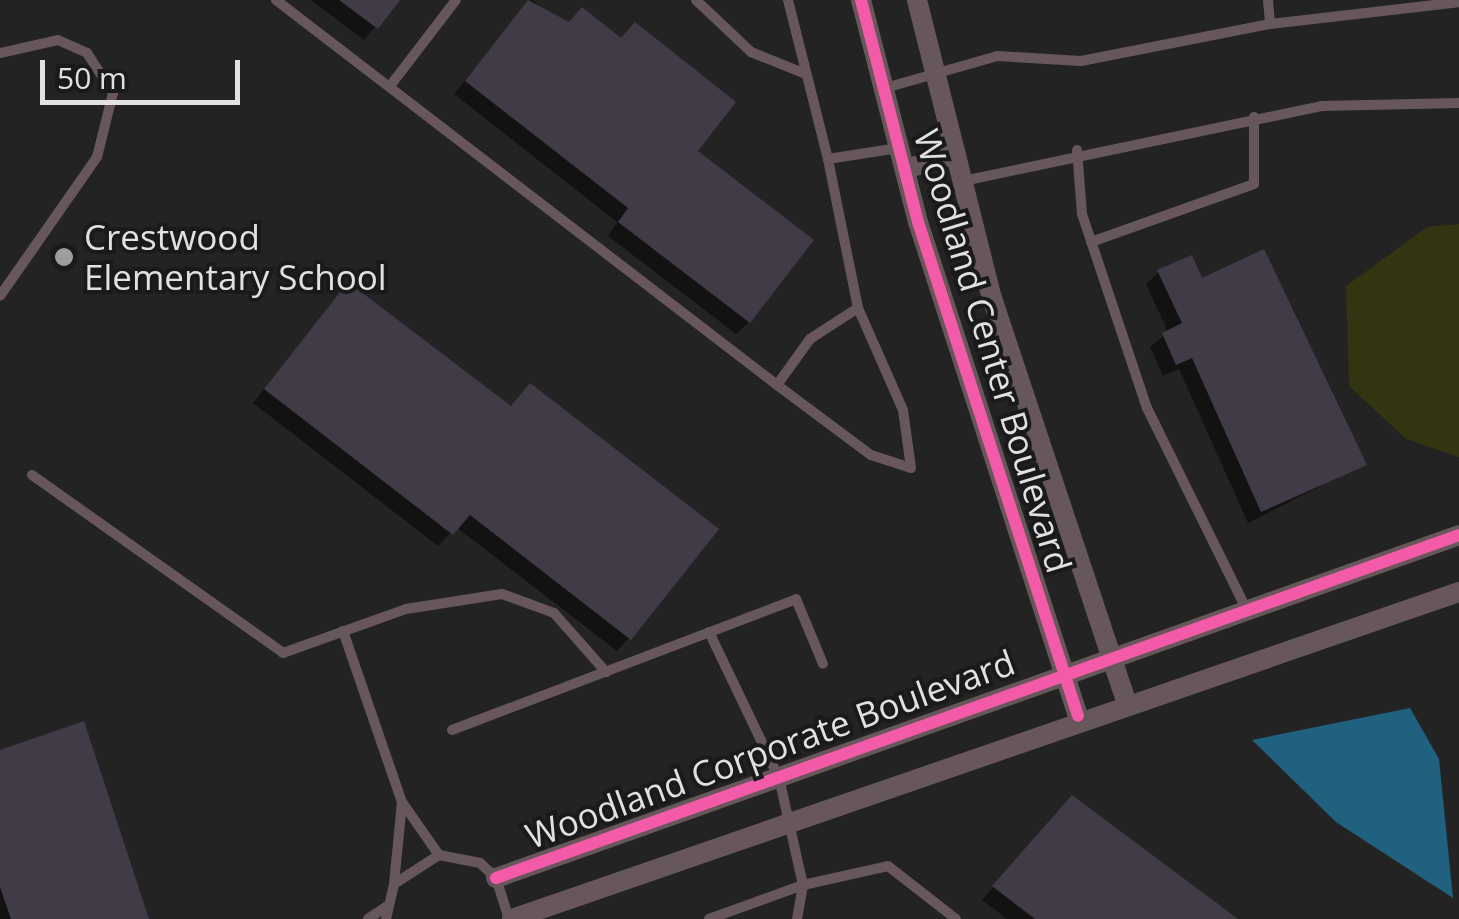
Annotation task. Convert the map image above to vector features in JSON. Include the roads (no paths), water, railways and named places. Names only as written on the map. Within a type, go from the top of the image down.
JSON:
[{"type":"street","name":"Woodland Center Boulevard","points":[[860,0],[902,158],[1060,677],[1078,716]]},
{"type":"street","name":"Woodland Center Boulevard","points":[[917,0],[962,181],[1109,660],[1126,701]]},
{"type":"street","points":[[902,158],[956,154]]},
{"type":"street","name":"Woodland Corporate Boulevard","points":[[496,878],[1459,535]]},
{"type":"street","name":"Woodland Corporate Boulevard","points":[[510,919],[1078,716],[1459,592]]},
{"type":"lane","points":[[276,0],[871,456],[910,468],[903,410],[858,308],[828,158],[788,0]]},
{"type":"lane","points":[[390,86],[456,0]]},
{"type":"lane","points":[[696,0],[751,52],[804,73]]},
{"type":"lane","points":[[1268,0],[1270,24]]},
{"type":"lane","points":[[885,88],[997,56],[1081,61],[1161,51],[1270,24],[1459,2]]},
{"type":"lane","points":[[0,53],[58,40],[87,53],[113,93],[97,158],[0,296]]},
{"type":"lane","points":[[962,181],[1076,150],[1254,117],[1459,104]]},
{"type":"lane","points":[[1091,242],[1254,184],[1254,117]]},
{"type":"lane","points":[[1076,150],[1091,242],[1148,408],[1246,610]]},
{"type":"lane","points":[[828,158],[902,158]]},
{"type":"lane","points":[[777,385],[810,338],[858,308]]},
{"type":"lane","points":[[32,475],[283,653],[465,594],[502,594],[554,613],[606,672]]},
{"type":"lane","points":[[452,730],[796,599],[824,664]]},
{"type":"lane","points":[[343,631],[402,802],[440,855]]},
{"type":"lane","points":[[710,632],[779,778],[803,885],[797,919]]},
{"type":"lane","points":[[368,919],[386,913],[394,884],[402,802]]},
{"type":"lane","points":[[394,884],[440,855],[470,860],[496,878],[510,919]]},
{"type":"lane","points":[[709,919],[803,885],[888,866],[956,919]]},
{"type":"water","points":[[1410,708],[1439,759],[1453,898],[1336,822],[1252,740]]},
{"type":"place","name":"Crestwood Elementary School","points":[[64,257]]}]
